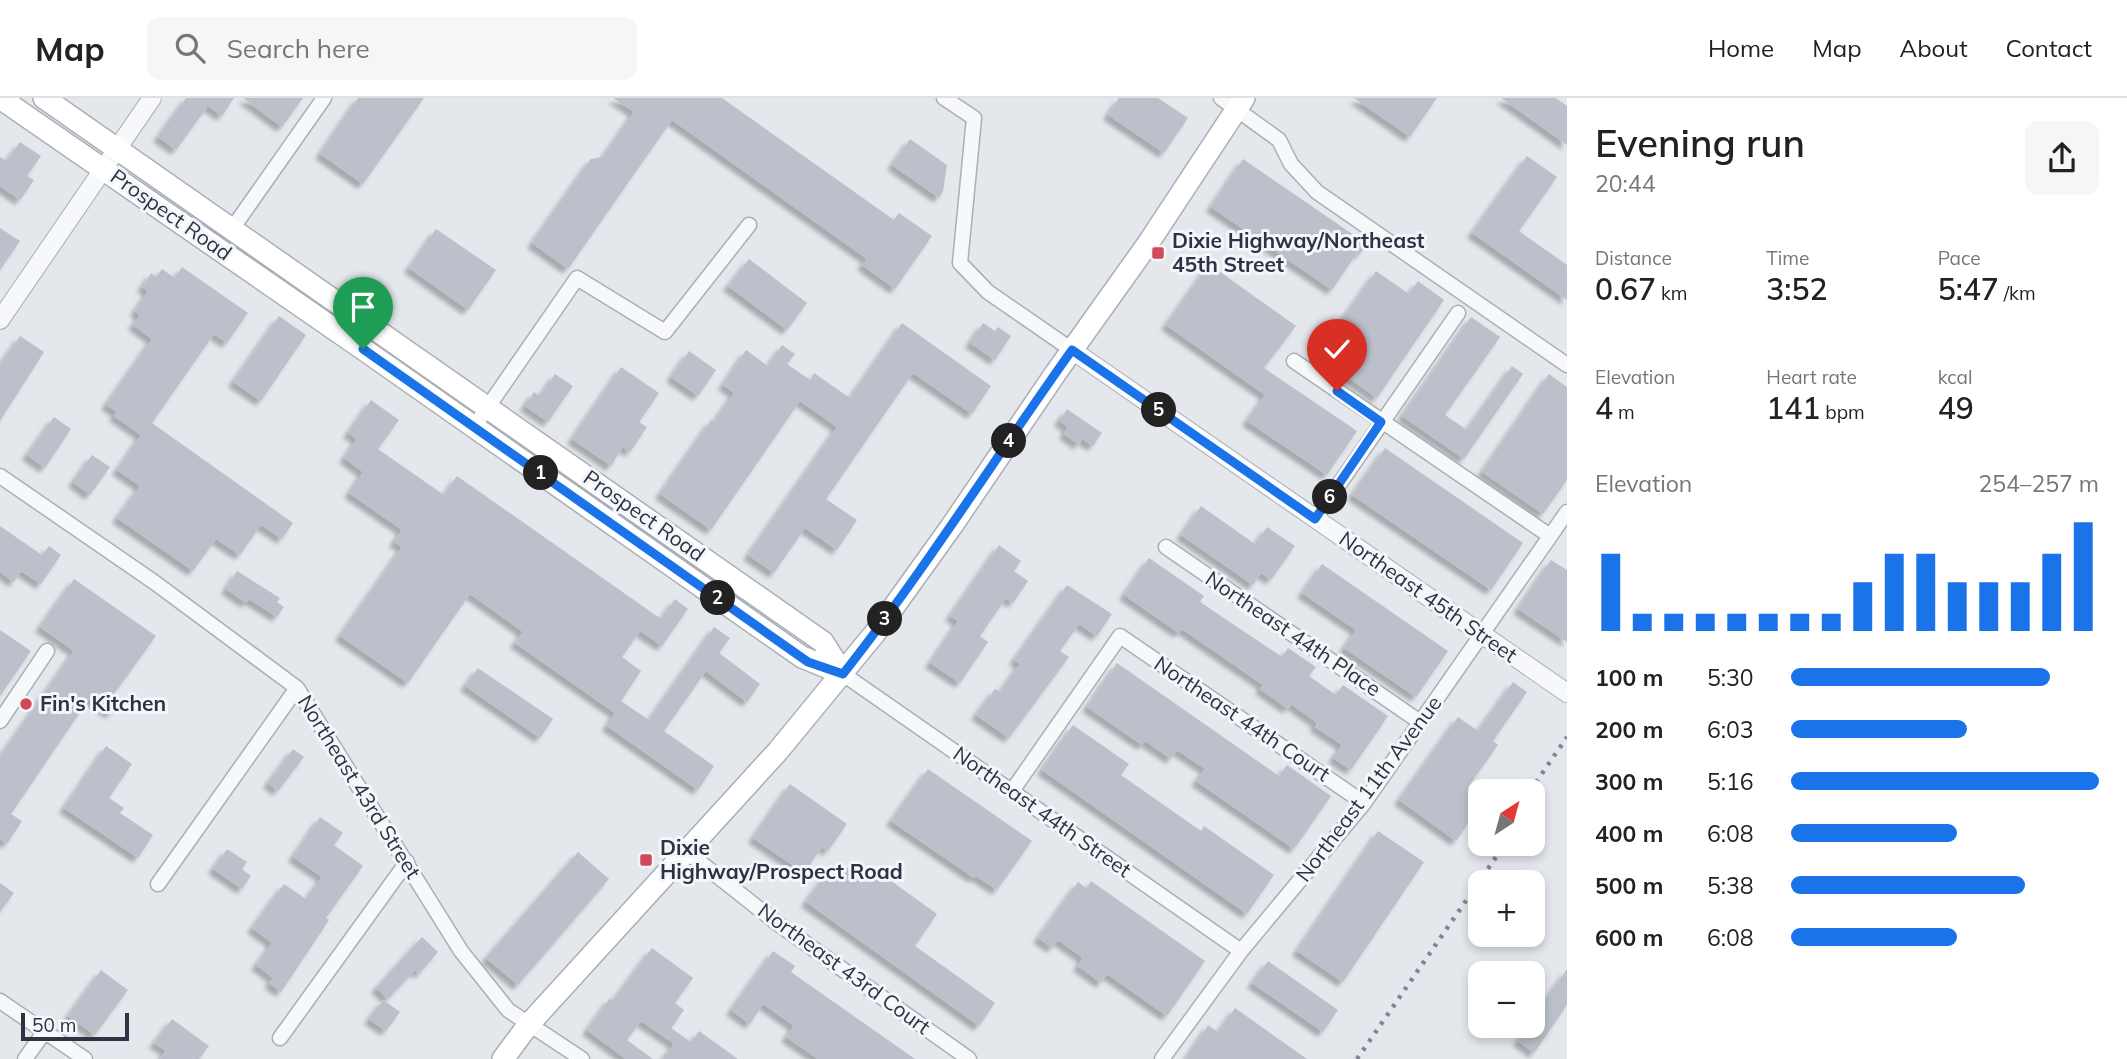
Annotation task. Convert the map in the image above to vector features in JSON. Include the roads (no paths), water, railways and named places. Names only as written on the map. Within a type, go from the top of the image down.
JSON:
[{"type":"main road","name":"Prospect Road","points":[[0,98],[474,426],[808,662],[843,674]]},
{"type":"main road","name":"Prospect Road","points":[[44,98],[823,642],[843,674]]},
{"type":"main road","points":[[503,1059],[529,1024],[785,743],[843,674],[944,538],[1147,245],[1234,102]]},
{"type":"street","points":[[0,320],[152,98]]},
{"type":"street","points":[[232,229],[324,98]]},
{"type":"street","name":"Northeast 45th Street","points":[[944,98],[974,118],[960,263],[988,292],[1567,693]]},
{"type":"street","points":[[1234,102],[1279,140],[1291,164],[1317,192],[1567,365]]},
{"type":"street","points":[[474,426],[578,278],[665,331],[749,225]]},
{"type":"street","points":[[1315,519],[1458,313]]},
{"type":"street","points":[[1294,361],[1550,536]]},
{"type":"street","name":"Northeast 43rd Street","points":[[0,475],[154,582],[297,688],[461,951],[508,1010],[582,1059]]},
{"type":"street","name":"Northeast 11th Avenue","points":[[1162,1059],[1241,951],[1364,803],[1567,512]]},
{"type":"street","name":"Northeast 44th Place","points":[[1166,547],[1420,722]]},
{"type":"street","name":"Northeast 44th Court","points":[[1012,791],[1120,636],[1364,803]]},
{"type":"street","points":[[0,720],[47,650]]},
{"type":"street","name":"Northeast 44th Street","points":[[843,674],[1241,951]]},
{"type":"street","points":[[158,884],[297,688]]},
{"type":"street","name":"Northeast 43rd Court","points":[[687,852],[777,923],[969,1059]]},
{"type":"street","points":[[280,1038],[407,862]]},
{"type":"street","points":[[0,1001],[85,1059]]},
{"type":"street","points":[[25,1059],[45,1031]]},
{"type":"railway","points":[[1538,779],[1567,737]]},
{"type":"railway","points":[[1357,1059],[1497,856]]},
{"type":"place","name":"Dixie Highway/Northeast 45th Street","points":[[1158,253]]},
{"type":"place","name":"Fin's Kitchen","points":[[26,704]]},
{"type":"place","name":"Dixie Highway/Prospect Road","points":[[646,860]]}]
